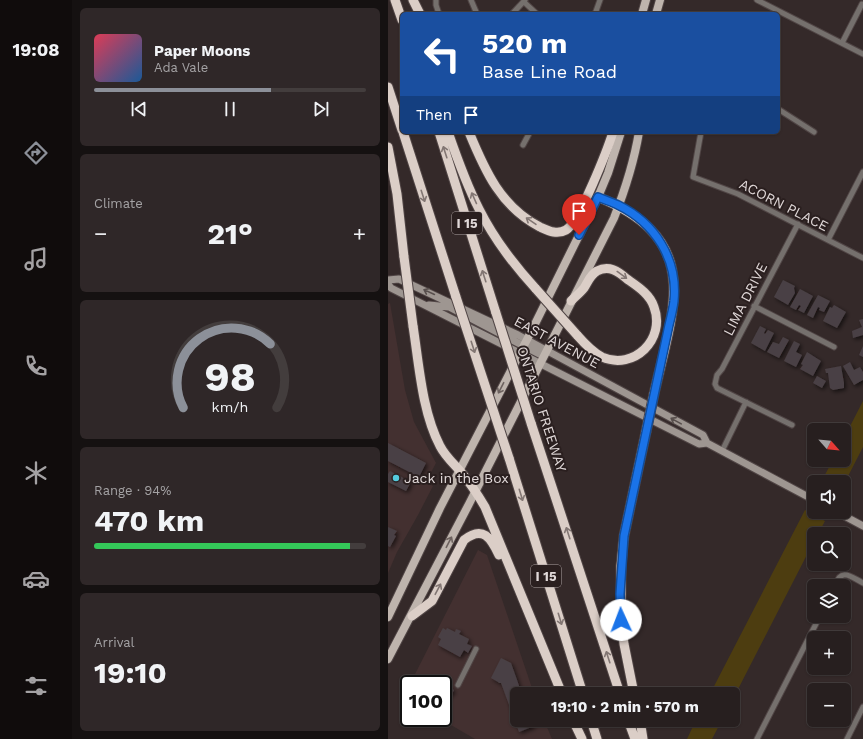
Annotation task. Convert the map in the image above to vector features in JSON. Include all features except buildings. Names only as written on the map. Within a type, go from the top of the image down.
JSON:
[{"type":"highway","points":[[395,0],[400,14]]},
{"type":"highway","points":[[413,0],[419,12]]},
{"type":"highway","name":"I 15","points":[[388,87],[400,125]]},
{"type":"highway","name":"I 15","points":[[403,134],[509,458],[581,687]]},
{"type":"highway","name":"ONTARIO FREEWAY","points":[[439,134],[618,687]]},
{"type":"highway","points":[[449,134],[462,171],[479,209],[493,232],[536,289],[592,351],[600,356],[616,360],[629,359],[641,352],[648,345],[654,335],[657,323],[652,302],[645,293],[612,269],[606,268],[594,272],[585,287],[571,301]]},
{"type":"highway","points":[[470,134],[485,170],[497,190],[513,207],[532,222],[556,233],[567,230],[575,220],[604,157],[612,134]]},
{"type":"highway","points":[[388,147],[397,194],[413,326],[424,397],[430,422],[440,446],[475,491],[485,507],[559,687]]},
{"type":"highway","points":[[598,197],[619,205],[638,217],[657,236],[668,256],[674,284],[674,300],[624,536],[621,566],[621,620],[633,687]]},
{"type":"highway","points":[[412,616],[432,601],[464,540],[470,535],[476,533],[485,534],[493,541],[516,595],[524,603]]},
{"type":"highway","points":[[576,727],[582,739]]},
{"type":"highway","points":[[594,727],[597,739]]},
{"type":"highway","points":[[631,727],[635,739]]},
{"type":"highway","points":[[641,727],[643,739]]},
{"type":"main road","points":[[643,12],[646,0]]},
{"type":"main road","points":[[657,12],[660,0]]},
{"type":"main road","points":[[388,617],[459,470],[598,197],[608,173],[620,134]]},
{"type":"main road","points":[[388,659],[412,616],[614,218],[629,175],[639,134]]},
{"type":"main road","name":"EAST AVENUE","points":[[388,280],[399,279],[545,353],[703,436],[707,443],[807,496]]},
{"type":"main road","name":"EAST AVENUE","points":[[388,284],[391,288],[519,354],[699,444],[707,443]]},
{"type":"main road","points":[[423,304],[449,307],[525,343]]},
{"type":"main road","points":[[850,519],[863,526]]},
{"type":"street","points":[[436,0],[438,12]]},
{"type":"street","points":[[471,0],[476,12]]},
{"type":"street","points":[[596,12],[600,0]]},
{"type":"street","points":[[757,0],[863,54]]},
{"type":"street","points":[[514,12],[525,1],[535,12]]},
{"type":"street","points":[[842,43],[862,4]]},
{"type":"street","points":[[780,110],[814,132]]},
{"type":"street","points":[[523,145],[529,134]]},
{"type":"street","name":"ACORN PLACE","points":[[701,134],[693,177],[738,194],[863,258]]},
{"type":"street","points":[[828,240],[863,172]]},
{"type":"street","name":"LIMA DRIVE","points":[[746,402],[717,388],[715,384],[717,375],[722,369],[798,224]]},
{"type":"street","points":[[754,306],[834,347]]},
{"type":"street","points":[[722,451],[746,402],[792,425]]},
{"type":"street","points":[[837,579],[844,574],[863,583]]},
{"type":"street","points":[[757,739],[816,623]]},
{"type":"street","points":[[458,685],[476,650]]},
{"type":"street","points":[[847,739],[863,707]]},
{"type":"shaded area","points":[[390,303],[405,390],[414,422],[436,463],[426,482],[433,486],[397,552],[388,573],[388,304]]},
{"type":"shaded area","points":[[863,401],[863,447],[849,475],[825,475],[829,467],[851,467],[851,424]]},
{"type":"shaded area","points":[[805,510],[807,511],[807,519],[821,519],[825,521],[822,527],[807,527],[807,555],[739,687],[714,687]]},
{"type":"shaded area","points":[[478,550],[487,555],[532,687],[510,687],[510,727],[547,727],[552,739],[475,739],[452,726],[452,675],[415,675]]},
{"type":"shaded area","points":[[693,727],[718,727],[712,739],[687,739]]},
{"type":"place","name":"Jack in the Box","points":[[396,478]]},
{"type":"route","points":[[579,235],[598,197],[619,205],[638,217],[657,236],[668,256],[674,284],[674,300],[624,536],[620,594],[621,620]]}]
